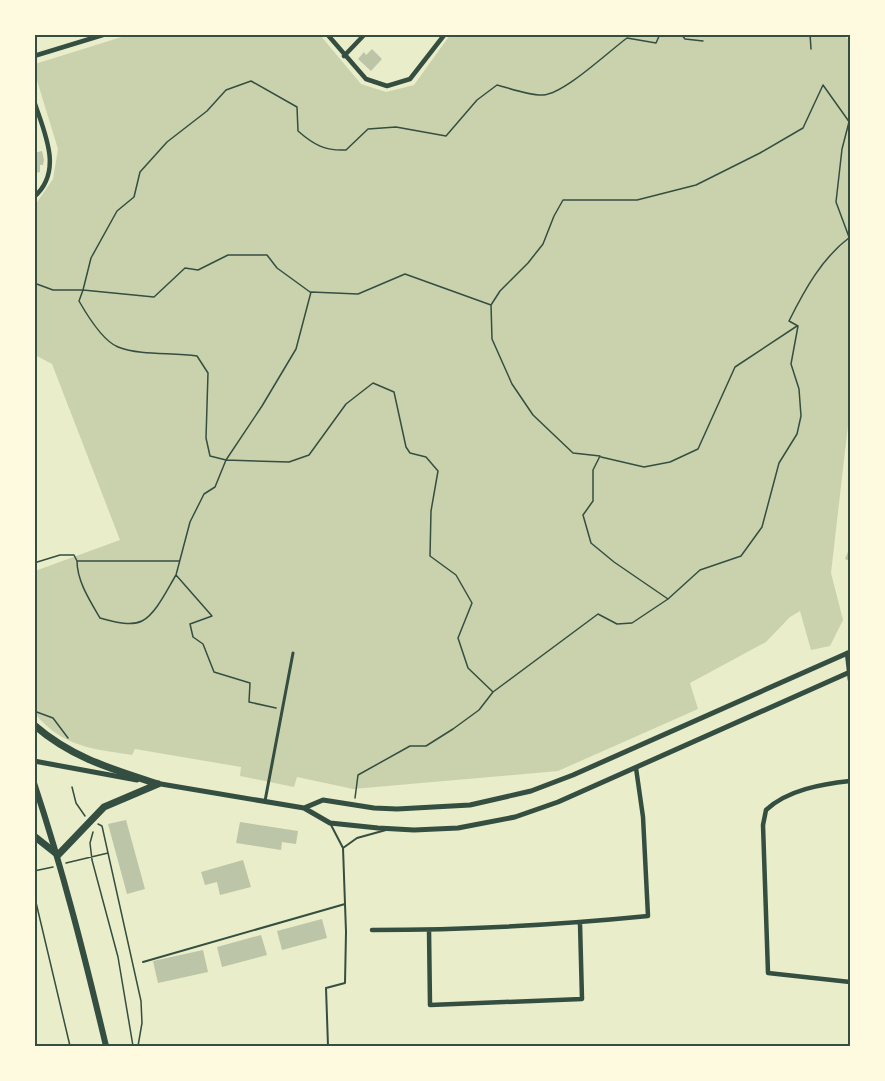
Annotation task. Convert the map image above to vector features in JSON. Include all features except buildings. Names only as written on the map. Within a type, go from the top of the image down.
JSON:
[{"type":"main road","points":[[34,725],[51,739],[93,763],[158,784]]},
{"type":"main road","points":[[34,783],[58,855],[106,1047]]},
{"type":"main road","points":[[58,855],[104,807],[158,784]]},
{"type":"main road","points":[[34,836],[58,855]]},
{"type":"street","points":[[34,56],[88,37],[106,34]]},
{"type":"street","points":[[327,34],[366,79],[387,86],[410,79],[445,34]]},
{"type":"street","points":[[344,56],[365,34]]},
{"type":"street","points":[[34,100],[51,154],[49,174],[34,198]]},
{"type":"street","points":[[304,808],[323,800],[397,809],[444,808],[490,802],[531,791],[584,770],[849,652],[850,680]]},
{"type":"street","points":[[265,802],[293,653]]},
{"type":"street","points":[[34,761],[304,808],[330,823],[391,829],[458,828],[515,817],[558,802],[850,672]]},
{"type":"street","points":[[372,930],[429,930],[580,923],[648,916],[644,817],[636,768]]},
{"type":"street","points":[[850,781],[814,787],[788,797],[766,810],[763,825],[768,973],[850,982]]},
{"type":"street","points":[[429,930],[430,1005],[582,999],[580,923]]},
{"type":"lane","points":[[328,1047],[326,988],[345,983],[343,848],[330,823]]},
{"type":"lane","points":[[343,848],[357,838],[391,829]]},
{"type":"lane","points":[[143,962],[345,904]]},
{"type":"path","points":[[493,692],[468,668],[458,638],[471,603],[456,575],[430,556],[431,511],[438,471],[426,457],[410,453],[406,447],[394,392],[373,383],[346,404],[309,454],[290,462],[226,460],[210,456],[206,438],[208,373],[197,356],[116,346],[93,324],[79,301],[91,258],[117,211],[134,197],[140,172],[167,142],[207,111],[226,90],[251,81],[297,107],[298,131],[306,138],[329,151],[346,150],[368,129],[396,127],[446,136],[477,100],[497,85],[543,95],[570,85],[627,38],[656,43],[660,34]]},
{"type":"path","points":[[681,34],[685,39],[703,41]]},
{"type":"path","points":[[810,34],[811,49]]},
{"type":"path","points":[[823,85],[850,122],[842,149],[836,202],[850,237],[836,247],[806,287],[789,321],[798,326],[735,367],[698,449],[670,462],[644,467],[600,456],[573,453],[533,415],[512,384],[492,339],[491,305],[500,291],[528,264],[543,244],[563,200],[637,200],[696,185],[803,128],[823,85]]},
{"type":"path","points":[[34,283],[53,290],[82,290],[154,297],[185,268],[198,270],[228,255],[267,255],[277,268],[311,292],[358,294],[405,274],[491,305]]},
{"type":"path","points":[[34,562],[60,555],[74,555],[86,594],[100,618],[125,623],[142,621],[157,607],[176,575],[190,522],[204,494],[214,487],[226,460],[296,349],[311,292]]},
{"type":"path","points":[[354,805],[358,775],[410,746],[426,746],[435,740],[479,710],[493,692],[598,614],[617,624],[632,623],[668,599],[700,570],[741,556],[762,527],[779,463],[797,434],[801,416],[799,389],[791,364],[798,326]]},
{"type":"path","points":[[600,456],[593,470],[593,501],[584,515],[591,543],[614,562],[668,599]]},
{"type":"path","points":[[77,561],[180,561]]},
{"type":"path","points":[[176,575],[212,616],[190,624],[193,637],[203,644],[214,672],[250,684],[249,702],[283,710]]},
{"type":"path","points":[[34,711],[53,718],[69,741]]},
{"type":"path","points":[[72,787],[76,803],[88,819]]},
{"type":"path","points":[[97,824],[90,843],[92,860],[118,957],[133,1047]]},
{"type":"path","points":[[102,826],[142,1010],[142,1030],[138,1047]]},
{"type":"path","points":[[66,863],[109,853]]},
{"type":"path","points":[[34,871],[56,866]]},
{"type":"path","points":[[34,894],[70,1047]]},
{"type":"green space","points":[[842,34],[850,41],[850,408],[831,573],[843,620],[830,646],[811,650],[800,611],[790,617],[766,642],[690,683],[698,709],[558,771],[353,789],[297,777],[294,787],[240,776],[241,767],[135,749],[132,755],[87,747],[66,739],[38,718],[35,711],[35,571],[120,540],[52,364],[35,355],[35,205],[53,179],[58,149],[35,74],[35,64],[128,35],[320,35],[361,84],[386,92],[414,85],[450,35]]}]
